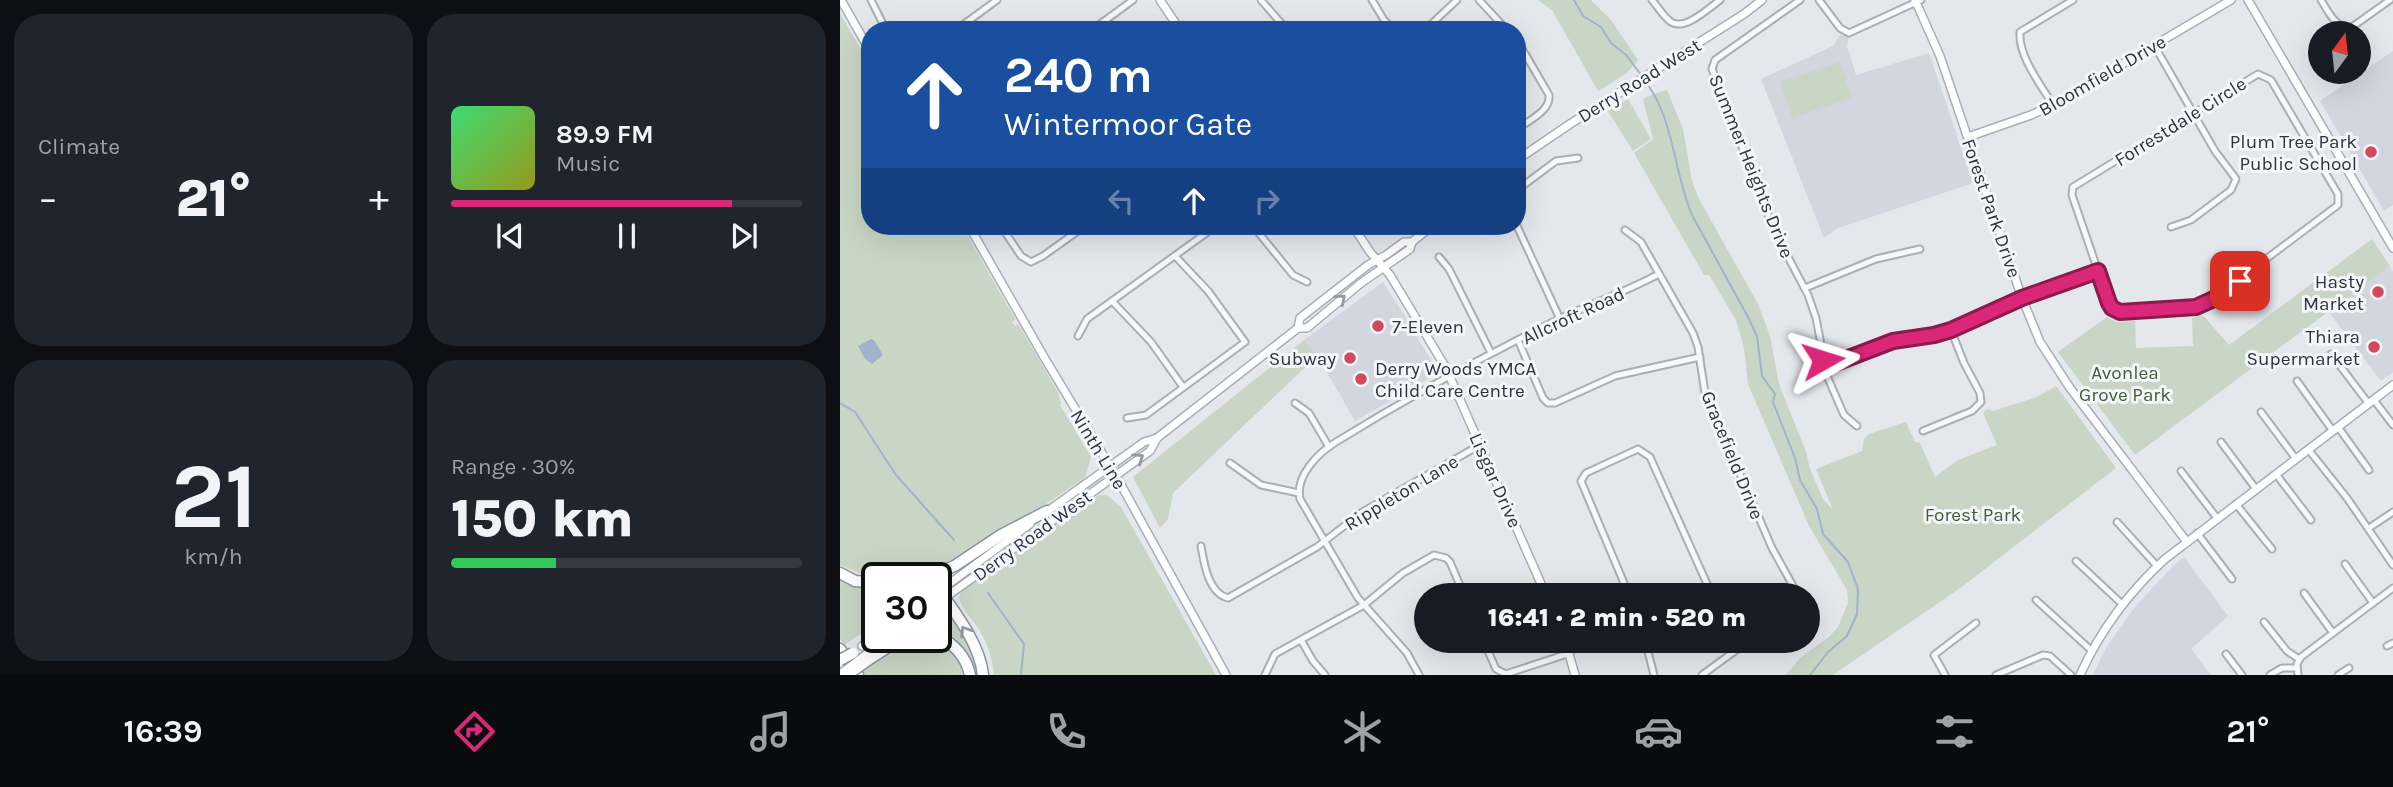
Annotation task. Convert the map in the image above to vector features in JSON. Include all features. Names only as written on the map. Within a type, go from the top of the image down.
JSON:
[{"type":"highway","points":[[952,567],[1001,535],[1047,511]]},
{"type":"highway","points":[[840,573],[861,582]]},
{"type":"highway","points":[[952,615],[973,643],[983,675]]},
{"type":"highway","points":[[952,646],[965,658],[970,675]]},
{"type":"highway","points":[[840,649],[858,675]]},
{"type":"highway","points":[[853,653],[840,662],[846,675],[873,653]]},
{"type":"street","points":[[841,0],[861,35]]},
{"type":"street","points":[[871,0],[882,21]]},
{"type":"street","points":[[968,21],[996,0]]},
{"type":"street","points":[[1104,21],[1133,0]]},
{"type":"street","points":[[1160,0],[1174,21]]},
{"type":"street","points":[[1261,0],[1279,21]]},
{"type":"street","points":[[1372,0],[1385,21]]},
{"type":"street","points":[[1435,21],[1457,0]]},
{"type":"street","points":[[1479,0],[1499,21]]},
{"type":"street","points":[[1652,0],[1670,21],[1678,24],[1686,23],[1720,0]]},
{"type":"street","name":"Derry Road West","points":[[1526,154],[1762,0]]},
{"type":"street","name":"Summer Heights Drive","points":[[1800,0],[1715,60],[1712,69],[1774,230],[1805,288]]},
{"type":"street","points":[[1819,0],[1840,28],[1849,33],[1918,1]]},
{"type":"street","points":[[2053,105],[2028,62],[2019,35],[2023,29],[2073,0]]},
{"type":"street","name":"Bloomfield Drive","points":[[1968,137],[2053,105],[2231,0]]},
{"type":"street","points":[[2248,0],[2393,248]]},
{"type":"street","points":[[2321,0],[2339,26],[2346,27],[2352,27],[2390,0]]},
{"type":"street","name":"Forest Park Drive","points":[[1918,1],[1935,41],[2035,333],[2054,365],[2187,542]]},
{"type":"street","points":[[2154,45],[2215,151],[2236,179],[2231,190],[2191,220],[2171,227]]},
{"type":"street","points":[[1526,55],[1550,101],[1547,107],[1526,122]]},
{"type":"street","name":"Forrestdale Circle","points":[[2258,74],[2267,77],[2338,194],[2337,205],[2218,297],[2196,307],[2116,311],[2109,303],[2098,271],[2072,195],[2073,187],[2252,76],[2258,74]]},
{"type":"street","points":[[1526,183],[1556,161],[1578,158]]},
{"type":"street","name":"Gracefield Drive","points":[[1625,230],[1641,242],[1693,333],[1700,357],[1705,393],[1772,548],[1791,583]]},
{"type":"street","name":"Ninth Line","points":[[974,235],[1110,466],[1226,675]]},
{"type":"street","points":[[1007,235],[1021,256],[1031,262],[1072,235]]},
{"type":"street","points":[[1078,336],[1087,319],[1204,235]]},
{"type":"street","points":[[1260,235],[1293,275],[1307,282]]},
{"type":"street","name":"Lisgar Drive","points":[[1360,235],[1415,314],[1450,375],[1541,583]]},
{"type":"street","name":"Derry Road West","points":[[952,587],[1047,511],[1144,442],[1157,438],[1298,328],[1307,328],[1361,283],[1410,249],[1412,242],[1421,235]]},
{"type":"street","points":[[1521,235],[1560,319]]},
{"type":"street","name":"Derry Road West","points":[[1298,328],[1300,318],[1368,265],[1404,242],[1412,242]]},
{"type":"street","points":[[1857,426],[1844,415],[1825,367],[1816,318],[1805,288],[1876,258],[1920,248]]},
{"type":"street","points":[[1127,418],[1146,415],[1245,342],[1208,291],[1176,257]]},
{"type":"street","points":[[1439,257],[1449,269],[1492,353]]},
{"type":"street","points":[[1825,367],[1893,341],[1951,330],[2022,298],[2098,271]]},
{"type":"street","name":"Allcroft Road","points":[[1298,493],[1312,461],[1329,447],[1450,375],[1560,319],[1659,274]]},
{"type":"street","points":[[1112,301],[1152,342],[1183,387]]},
{"type":"street","points":[[1923,431],[1972,411],[1981,402],[1980,393],[1951,330]]},
{"type":"street","points":[[1518,340],[1543,398],[1549,403],[1555,403],[1615,376],[1700,357]]},
{"type":"street","points":[[2332,354],[2393,425]]},
{"type":"street","points":[[2297,381],[2369,470]]},
{"type":"street","points":[[2080,675],[2122,604],[2157,566],[2393,385]]},
{"type":"street","points":[[1295,403],[1309,413],[1329,447]]},
{"type":"street","points":[[2261,412],[2296,459]]},
{"type":"street","name":"Derry Road West","points":[[952,588],[1150,451],[1157,438]]},
{"type":"street","points":[[2221,442],[2256,489]]},
{"type":"street","name":"Rippleton Lane","points":[[1201,546],[1204,566],[1216,591],[1228,598],[1324,542],[1361,513],[1480,445]]},
{"type":"street","points":[[1624,583],[1581,481],[1586,473],[1637,449],[1650,457],[1707,583]]},
{"type":"street","points":[[2308,449],[2369,528],[2393,565]]},
{"type":"street","points":[[1230,463],[1261,485],[1298,493],[1347,581],[1364,605],[1407,653],[1419,675]]},
{"type":"street","points":[[2181,471],[2217,518]]},
{"type":"street","points":[[2276,474],[2311,520]]},
{"type":"street","points":[[2236,503],[2272,549]]},
{"type":"street","points":[[2369,528],[2393,512]]},
{"type":"street","points":[[2117,522],[2157,566]]},
{"type":"street","points":[[2197,533],[2232,579]]},
{"type":"street","points":[[1265,675],[1275,654],[1364,605],[1403,573],[1434,555],[1446,558],[1458,583]]},
{"type":"street","points":[[2076,561],[2122,604]]},
{"type":"street","points":[[2345,564],[2373,603]]},
{"type":"street","points":[[2270,675],[2282,668],[2297,672],[2300,659],[2393,588]]},
{"type":"street","points":[[2304,593],[2333,633]]},
{"type":"street","points":[[2036,600],[2092,651]]},
{"type":"street","points":[[2264,622],[2287,651],[2300,659]]},
{"type":"street","points":[[1945,675],[1934,655],[1976,623]]},
{"type":"street","points":[[1301,640],[1325,675]]},
{"type":"street","points":[[853,653],[861,647]]},
{"type":"street","points":[[840,674],[871,653]]},
{"type":"street","points":[[1489,653],[1496,669],[1507,674],[1570,653],[1576,675]]},
{"type":"street","points":[[1648,653],[1654,675]]},
{"type":"street","points":[[1702,675],[1731,653]]},
{"type":"street","points":[[2226,654],[2242,675]]},
{"type":"street","points":[[1996,675],[2047,655],[2071,675]]},
{"type":"street","points":[[2338,675],[2349,668]]},
{"type":"shaded area","points":[[1840,35],[1849,36],[1847,46],[1856,75],[1929,53],[1973,183],[1838,228],[1824,238],[1761,79],[1833,46]]},
{"type":"shaded area","name":"Plum Tree Park Public School","points":[[2393,51],[2393,205],[2384,211],[2320,101],[2345,84],[2371,84],[2371,66]]},
{"type":"shaded area","points":[[2390,266],[2393,272],[2393,372],[2381,381],[2328,311]]},
{"type":"shaded area","points":[[1383,282],[1438,373],[1355,421],[1320,360],[1304,340]]},
{"type":"shaded area","points":[[2184,557],[2228,616],[2191,649],[2211,675],[2093,675],[2107,646],[2135,607]]},
{"type":"green space","points":[[1538,0],[1591,0],[1611,20],[1638,60],[1627,73],[1598,91],[1552,10]]},
{"type":"green space","points":[[840,13],[861,49],[861,235],[967,235],[1015,319],[1012,322],[1015,326],[1018,324],[1057,390],[1060,405],[1091,457],[1085,478],[964,554],[947,562],[861,562],[861,573],[840,565]]},
{"type":"green space","points":[[1840,62],[1852,98],[1792,118],[1780,82]]},
{"type":"green space","name":"Forest Park","points":[[1667,90],[1683,129],[1692,181],[1699,199],[1758,304],[1770,336],[1779,384],[1810,469],[1823,499],[1833,510],[1816,469],[1862,451],[1864,439],[1869,434],[1906,422],[1915,442],[1920,443],[1935,477],[1958,460],[1997,445],[1983,413],[1987,409],[1993,411],[2037,397],[2056,386],[2116,468],[1963,586],[1833,675],[1786,675],[1807,653],[1820,653],[1820,644],[1838,627],[1848,603],[1847,590],[1809,526],[1748,384],[1744,348],[1736,320],[1709,275],[1704,275],[1634,153],[1653,139],[1643,99]]},
{"type":"green space","points":[[1628,99],[1651,139],[1633,151],[1608,111]]},
{"type":"green space","name":"Avonlea Grove Park","points":[[2372,239],[2390,266],[2135,455],[2058,352],[2107,317],[2116,322],[2135,321],[2136,348],[2193,346],[2192,318],[2203,315],[2229,345]]},
{"type":"green space","points":[[1304,340],[1317,356],[1173,493],[1168,519],[1160,528],[1133,477]]},
{"type":"green space","points":[[1099,495],[1107,495],[1121,507],[1216,675],[994,675],[986,642],[960,602],[963,589]]},
{"type":"green space","points":[[840,577],[861,583],[861,634],[844,645],[840,639]]},
{"type":"green space","points":[[952,619],[970,644],[979,675],[974,675],[966,653],[952,637]]},
{"type":"green space","points":[[952,651],[961,665],[963,675],[865,675],[859,667],[880,653]]},
{"type":"water","points":[[871,339],[883,355],[872,364],[865,359],[858,346]]},
{"type":"waterway","points":[[1574,0],[1583,16],[1601,27],[1611,43],[1626,55],[1642,76]]},
{"type":"waterway","points":[[1645,81],[1655,96],[1668,129],[1692,215],[1757,336],[1762,376],[1775,394],[1773,402],[1795,458],[1800,480],[1817,509],[1823,534],[1848,562],[1858,589],[1857,614],[1847,636],[1828,652],[1810,675]]},
{"type":"waterway","points":[[840,403],[855,412],[896,475],[954,540]]},
{"type":"waterway","points":[[988,593],[1024,644],[1021,675]]},
{"type":"place","name":"Plum Tree Park Public School","points":[[2371,152]]},
{"type":"place","name":"Hasty Market","points":[[2378,292]]},
{"type":"place","name":"7-Eleven","points":[[1378,326]]},
{"type":"place","name":"Thiara Supermarket","points":[[2374,347]]},
{"type":"place","name":"Subway","points":[[1350,358]]},
{"type":"place","name":"Derry Woods YMCA Child Care Centre","points":[[1361,379]]},
{"type":"route","points":[[1823,360],[1825,367],[1893,341],[1951,330],[2022,298],[2098,271],[2109,303],[2120,312],[2196,307],[2218,297],[2240,281]]}]
